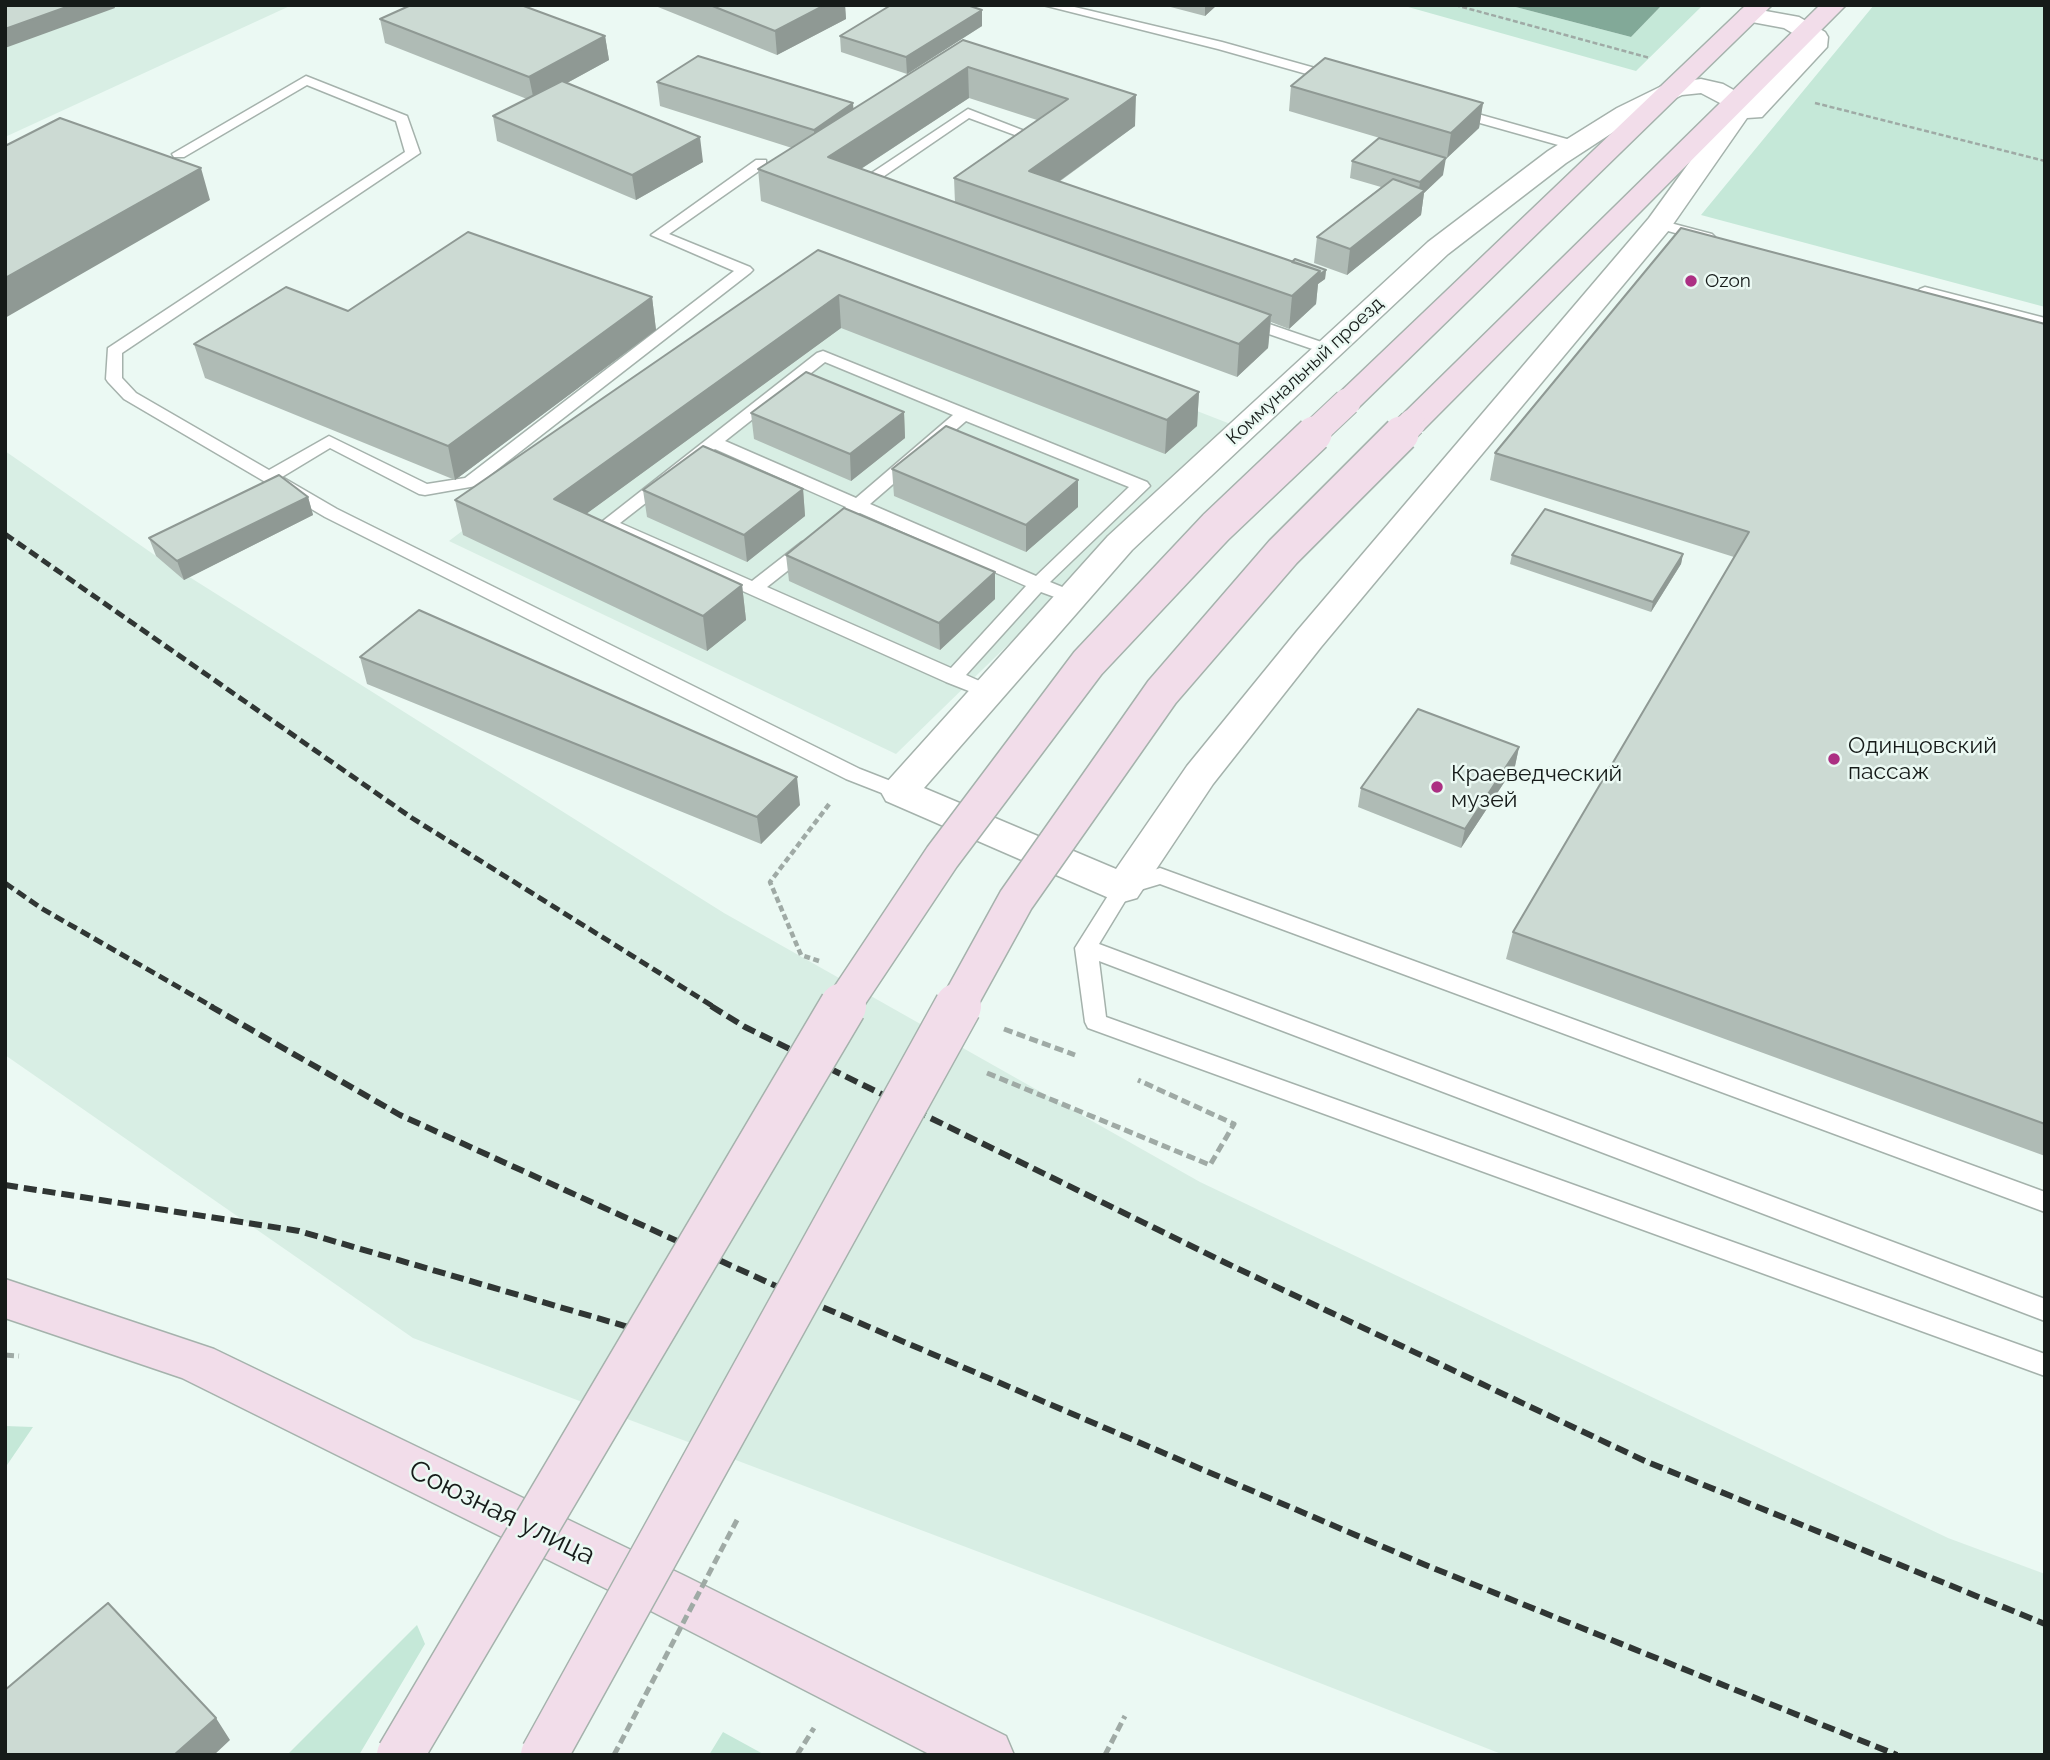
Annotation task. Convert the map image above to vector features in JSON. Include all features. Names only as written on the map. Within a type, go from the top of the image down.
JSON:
[{"type":"main road","points":[[544,1755],[1016,900],[1162,692],[1283,552],[1834,5]]},
{"type":"main road","name":"Коммунальный проезд","points":[[1670,92],[1754,10]]},
{"type":"main road","points":[[400,1755],[822,1038],[942,857],[1087,663],[1216,527],[1670,92]]},
{"type":"main road","name":"Союзная улица","points":[[5,1298],[197,1363],[655,1587],[987,1755]]},
{"type":"street","points":[[1706,162],[1815,47],[1816,37],[1808,31],[1754,10]]},
{"type":"street","points":[[899,792],[1124,888],[1208,764],[1318,628],[1659,225],[1763,78]]},
{"type":"street","points":[[1670,92],[1688,86],[1714,89],[1731,99],[1731,110]]},
{"type":"street","name":"Коммунальный проезд","points":[[899,792],[1120,543],[1438,248],[1576,146],[1626,113],[1670,92]]},
{"type":"lane","points":[[1049,5],[1222,46],[1351,83]]},
{"type":"lane","points":[[179,154],[306,80],[402,119],[413,153],[114,351],[114,379],[130,396],[331,513],[828,762],[899,792]]},
{"type":"lane","points":[[1442,108],[1576,146]]},
{"type":"lane","points":[[883,194],[859,186],[968,113],[1032,137],[1010,153]]},
{"type":"lane","points":[[270,477],[329,441],[425,490],[470,482],[746,270],[658,235],[761,163]]},
{"type":"lane","points":[[1659,225],[1722,240]]},
{"type":"lane","points":[[1910,289],[2045,323]]},
{"type":"lane","points":[[1230,316],[1327,349]]},
{"type":"lane","points":[[986,691],[608,524],[823,356],[1170,497]]},
{"type":"lane","points":[[838,522],[964,414]]},
{"type":"lane","points":[[713,442],[1071,597]]},
{"type":"lane","points":[[953,678],[1038,583],[1141,486]]},
{"type":"lane","points":[[755,588],[817,538]]},
{"type":"lane","points":[[2045,1202],[1160,876],[1124,888],[1086,948],[1096,1022],[2045,1365]]},
{"type":"lane","points":[[1086,948],[2045,1310]]},
{"type":"path","points":[[1455,5],[1658,60],[1647,67]]},
{"type":"path","points":[[1804,100],[2045,161]]},
{"type":"path","points":[[987,1073],[1210,1165],[1234,1124],[1134,1079]]},
{"type":"path","points":[[1105,1755],[1125,1716]]},
{"type":"shaded area","points":[[5,5],[292,5],[5,137]]},
{"type":"shaded area","points":[[1401,5],[1508,5],[1631,37],[1662,5],[1703,5],[1636,71]]},
{"type":"shaded area","points":[[1508,5],[1662,5],[1631,37]]},
{"type":"shaded area","points":[[1874,5],[2045,5],[2045,307],[1701,215]]},
{"type":"shaded area","points":[[814,262],[1233,425],[896,754],[449,541]]},
{"type":"shaded area","points":[[5,451],[156,556],[724,913],[1200,1182],[1948,1538],[2045,1574],[2045,1755],[1504,1755],[1151,1617],[413,1338],[5,1055]]},
{"type":"shaded area","points":[[5,1426],[33,1427],[5,1468]]},
{"type":"shaded area","points":[[417,1625],[425,1644],[359,1755],[287,1755]]},
{"type":"shaded area","points":[[723,1732],[765,1755],[709,1755]]},
{"type":"building","points":[[5,5],[72,5],[5,29]]},
{"type":"building","points":[[411,5],[521,5],[605,36],[529,77],[380,19]]},
{"type":"building","points":[[710,5],[825,5],[775,31]]},
{"type":"building","points":[[891,5],[967,5],[982,10],[906,57],[840,36]]},
{"type":"building","points":[[963,40],[1136,95],[1029,171],[1320,271],[1292,296],[954,178],[1068,99],[968,67],[828,157],[1271,315],[1239,344],[758,169]]},
{"type":"building","points":[[698,56],[853,103],[814,130],[657,82]]},
{"type":"building","points":[[1325,58],[1483,103],[1451,133],[1291,86]]},
{"type":"building","points":[[562,81],[700,137],[632,175],[493,116]]},
{"type":"building","points":[[60,118],[201,168],[5,278],[5,146]]},
{"type":"building","points":[[1379,138],[1446,158],[1420,182],[1352,161]]},
{"type":"building","points":[[1393,179],[1425,190],[1350,249],[1317,237]]},
{"type":"building","name":"Одинцовский пассаж","points":[[1681,228],[2045,324],[2045,1124],[1513,932],[1749,532],[1495,453]]},
{"type":"building","points":[[468,232],[652,297],[448,446],[194,344],[286,287],[348,311]]},
{"type":"building","points":[[818,250],[1199,392],[1167,420],[839,295],[554,499],[742,585],[703,616],[455,500]]},
{"type":"building","points":[[1295,259],[1326,270],[1319,275],[1320,271],[1292,262]]},
{"type":"building","points":[[806,372],[904,412],[850,454],[751,413]]},
{"type":"building","points":[[946,426],[1078,480],[1026,525],[892,469]]},
{"type":"building","points":[[703,446],[803,489],[744,535],[643,490]]},
{"type":"building","points":[[279,475],[308,497],[177,561],[149,538]]},
{"type":"building","points":[[844,508],[995,572],[939,623],[786,555]]},
{"type":"building","points":[[1545,509],[1683,554],[1653,602],[1512,555]]},
{"type":"building","points":[[419,610],[797,777],[757,817],[360,657]]},
{"type":"building","name":"Краеведческий музей","points":[[1418,709],[1519,747],[1465,829],[1361,788]]},
{"type":"building","points":[[108,1603],[216,1718],[174,1755],[5,1755],[5,1690]]},
{"type":"railway","points":[[5,534],[412,818],[714,1007]]},
{"type":"railway","points":[[5,883],[41,908],[213,1007]]},
{"type":"railway","points":[[210,1006],[400,1115],[820,1306],[1428,1566],[1897,1755]]},
{"type":"railway","points":[[711,1006],[745,1027],[1226,1263],[1645,1461],[2045,1624]]},
{"type":"railway","points":[[5,1185],[299,1231],[635,1329]]},
{"type":"place","name":"Ozon","points":[[1691,281]]},
{"type":"place","name":"Одинцовский пассаж","points":[[1834,759]]},
{"type":"place","name":"Краеведческий музей","points":[[1437,787]]}]
